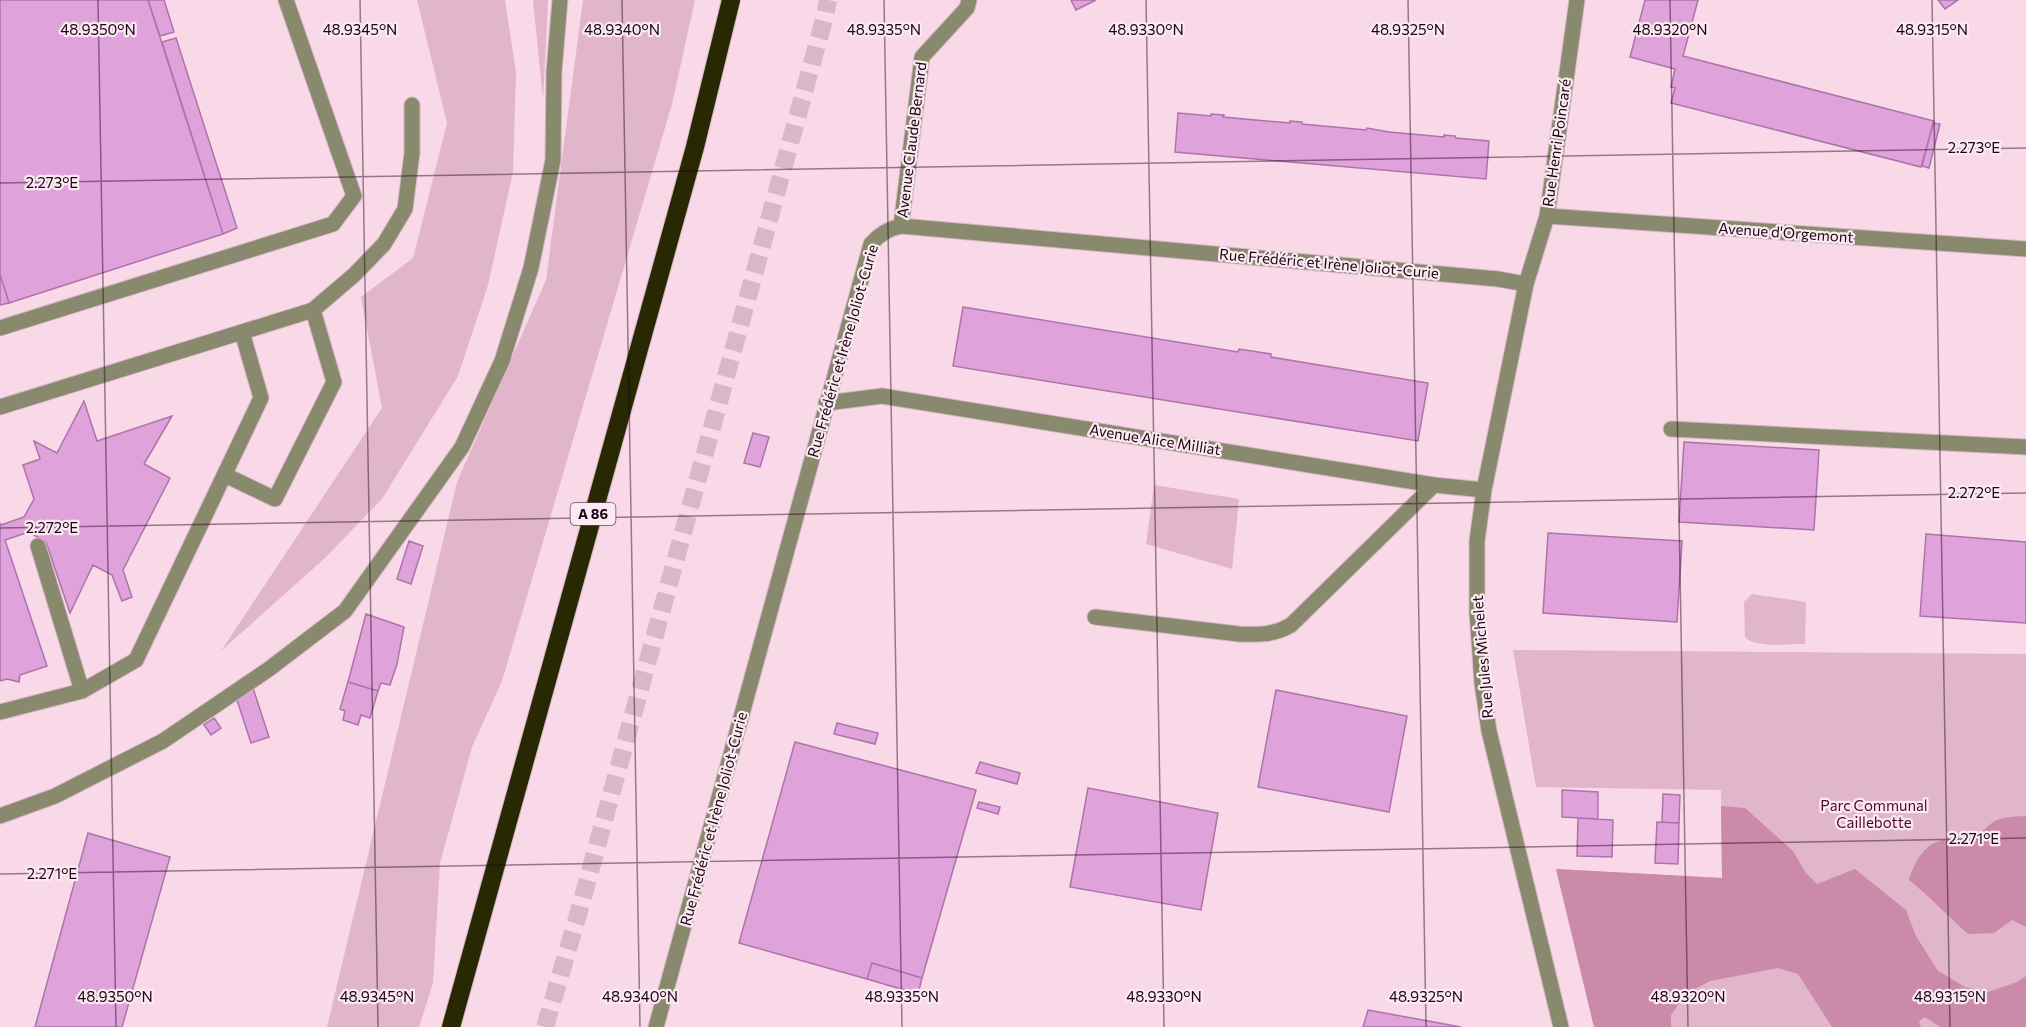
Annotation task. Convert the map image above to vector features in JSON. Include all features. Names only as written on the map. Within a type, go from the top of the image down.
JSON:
[{"type":"highway","name":"A 86","points":[[451,1027],[695,147],[730,0]]},
{"type":"street","points":[[0,328],[333,224],[354,196],[286,0]]},
{"type":"street","points":[[0,816],[55,796],[163,741],[269,669],[345,611],[462,447],[502,361],[531,268],[553,160],[554,72],[560,0]]},
{"type":"street","name":"Avenue Claude Bernard","points":[[901,226],[922,57],[967,8],[969,0]]},
{"type":"street","name":"Rue Henri Poincaré","points":[[1526,284],[1546,216],[1577,0]]},
{"type":"street","points":[[0,407],[313,310],[354,275],[384,244],[405,209],[412,153],[412,105]]},
{"type":"street","name":"Avenue d'Orgemont","points":[[1546,216],[2026,249]]},
{"type":"street","name":"Rue Frédéric et Irène Joliot-Curie","points":[[656,1027],[871,244],[882,233],[901,226],[1498,279],[1526,284]]},
{"type":"street","name":"Rue Jules Michelet","points":[[1526,284],[1484,490],[1477,541],[1477,612],[1482,683],[1490,731],[1561,1027]]},
{"type":"street","points":[[225,475],[275,499],[334,381],[313,310]]},
{"type":"street","points":[[0,711],[82,691],[136,660],[261,398],[242,332]]},
{"type":"street","name":"Avenue Alice Milliat","points":[[826,403],[882,396],[1434,485],[1484,490]]},
{"type":"street","points":[[1671,429],[2026,447]]},
{"type":"street","points":[[1095,616],[1239,634],[1260,635],[1278,632],[1291,625],[1434,485]]},
{"type":"street","points":[[38,546],[82,691]]},
{"type":"green space","points":[[417,0],[505,0],[516,72],[513,172],[488,285],[458,376],[382,499],[325,558],[221,651],[382,408],[361,297],[413,258],[447,123]]},
{"type":"green space","points":[[533,0],[548,0],[543,100]]},
{"type":"green space","points":[[583,0],[695,0],[672,104],[502,681],[472,747],[440,863],[433,983],[419,1027],[327,1027],[457,482],[546,280]]},
{"type":"green space","points":[[1154,485],[1239,499],[1232,569],[1146,544]]},
{"type":"green space","points":[[1752,594],[1806,602],[1805,644],[1764,644],[1756,643],[1745,637],[1744,602]]},
{"type":"green space","name":"Parc Communal Caillebotte","points":[[1513,650],[2026,654],[2026,1027],[1594,1027],[1556,869],[1722,878],[1721,790],[1536,787]]},
{"type":"shaded area","points":[[1721,806],[1745,808],[1793,851],[1806,873],[1817,884],[1855,869],[1906,910],[1916,936],[1938,971],[1965,987],[1988,992],[2017,982],[2026,976],[2026,1027],[1940,1027],[1925,1017],[1919,1021],[1921,1027],[1832,1027],[1798,974],[1778,968],[1710,981],[1686,994],[1671,1015],[1671,1027],[1594,1027],[1556,869],[1722,878]]},
{"type":"shaded area","points":[[2026,816],[2026,927],[2012,920],[1994,933],[1968,934],[1909,880],[1922,853],[1933,844],[1951,839],[1972,845],[1994,822],[2007,817]]},
{"type":"building","points":[[0,0],[148,0],[223,234],[9,303],[0,274]]},
{"type":"building","points":[[148,0],[164,0],[174,32],[160,36]]},
{"type":"building","points":[[1071,0],[1096,0],[1076,10]]},
{"type":"building","points":[[1645,0],[1698,0],[1683,56],[1934,121],[1921,167],[1671,103],[1675,88],[1671,87],[1675,69],[1630,57]]},
{"type":"building","points":[[1938,0],[1958,0],[1945,9]]},
{"type":"building","points":[[176,38],[237,228],[223,234],[162,42]]},
{"type":"building","points":[[1178,113],[1224,115],[1223,117],[1290,123],[1290,121],[1302,122],[1302,124],[1366,130],[1367,128],[1444,137],[1444,135],[1455,136],[1456,138],[1489,141],[1486,179],[1175,152]]},
{"type":"building","points":[[1933,123],[1940,124],[1929,168],[1922,166]]},
{"type":"building","points":[[0,274],[9,303],[0,305]]},
{"type":"building","points":[[963,307],[1238,352],[1239,349],[1271,354],[1271,357],[1428,383],[1418,441],[953,366]]},
{"type":"building","points":[[84,401],[97,441],[172,416],[144,464],[170,478],[123,570],[132,597],[122,601],[112,575],[93,565],[70,613],[46,542],[29,532],[5,540],[47,666],[20,675],[19,682],[7,679],[0,681],[0,523],[1,525],[24,517],[34,499],[23,465],[40,459],[34,441],[57,453]]},
{"type":"building","points":[[753,433],[769,437],[760,467],[744,463]]},
{"type":"building","points":[[1684,442],[1819,450],[1814,530],[1679,522]]},
{"type":"building","points":[[1548,533],[1682,541],[1677,622],[1543,613]]},
{"type":"building","points":[[1926,534],[2026,542],[2026,623],[1920,616]]},
{"type":"building","points":[[409,541],[423,546],[411,584],[397,579]]},
{"type":"building","points":[[366,614],[404,627],[397,664],[390,685],[381,683],[378,691],[348,682]]},
{"type":"building","points":[[348,682],[378,691],[370,718],[361,715],[358,725],[343,720],[345,711],[340,709]]},
{"type":"building","points":[[252,685],[269,737],[251,743],[236,697]]},
{"type":"building","points":[[1276,690],[1407,716],[1389,812],[1258,787]]},
{"type":"building","points":[[214,718],[221,728],[211,735],[204,725]]},
{"type":"building","points":[[837,723],[878,733],[875,744],[834,734]]},
{"type":"building","points":[[795,742],[976,790],[922,978],[872,963],[867,979],[739,943]]},
{"type":"building","points":[[980,762],[1020,773],[1017,784],[976,773]]},
{"type":"building","points":[[1088,788],[1218,813],[1201,910],[1070,887]]},
{"type":"building","points":[[1562,790],[1598,792],[1598,819],[1562,817]]},
{"type":"building","points":[[1663,794],[1680,795],[1679,823],[1662,822]]},
{"type":"building","points":[[979,802],[1000,807],[998,814],[977,808]]},
{"type":"building","points":[[1578,818],[1613,820],[1612,857],[1577,856]]},
{"type":"building","points":[[1657,822],[1679,823],[1678,864],[1655,863]]},
{"type":"building","points":[[88,833],[170,857],[122,1027],[35,1027]]},
{"type":"building","points":[[872,963],[922,978],[918,994],[867,979]]},
{"type":"building","points":[[1368,1010],[1461,1027],[1363,1027]]},
{"type":"tunnel","points":[[545,1027],[578,915],[828,0]]}]
